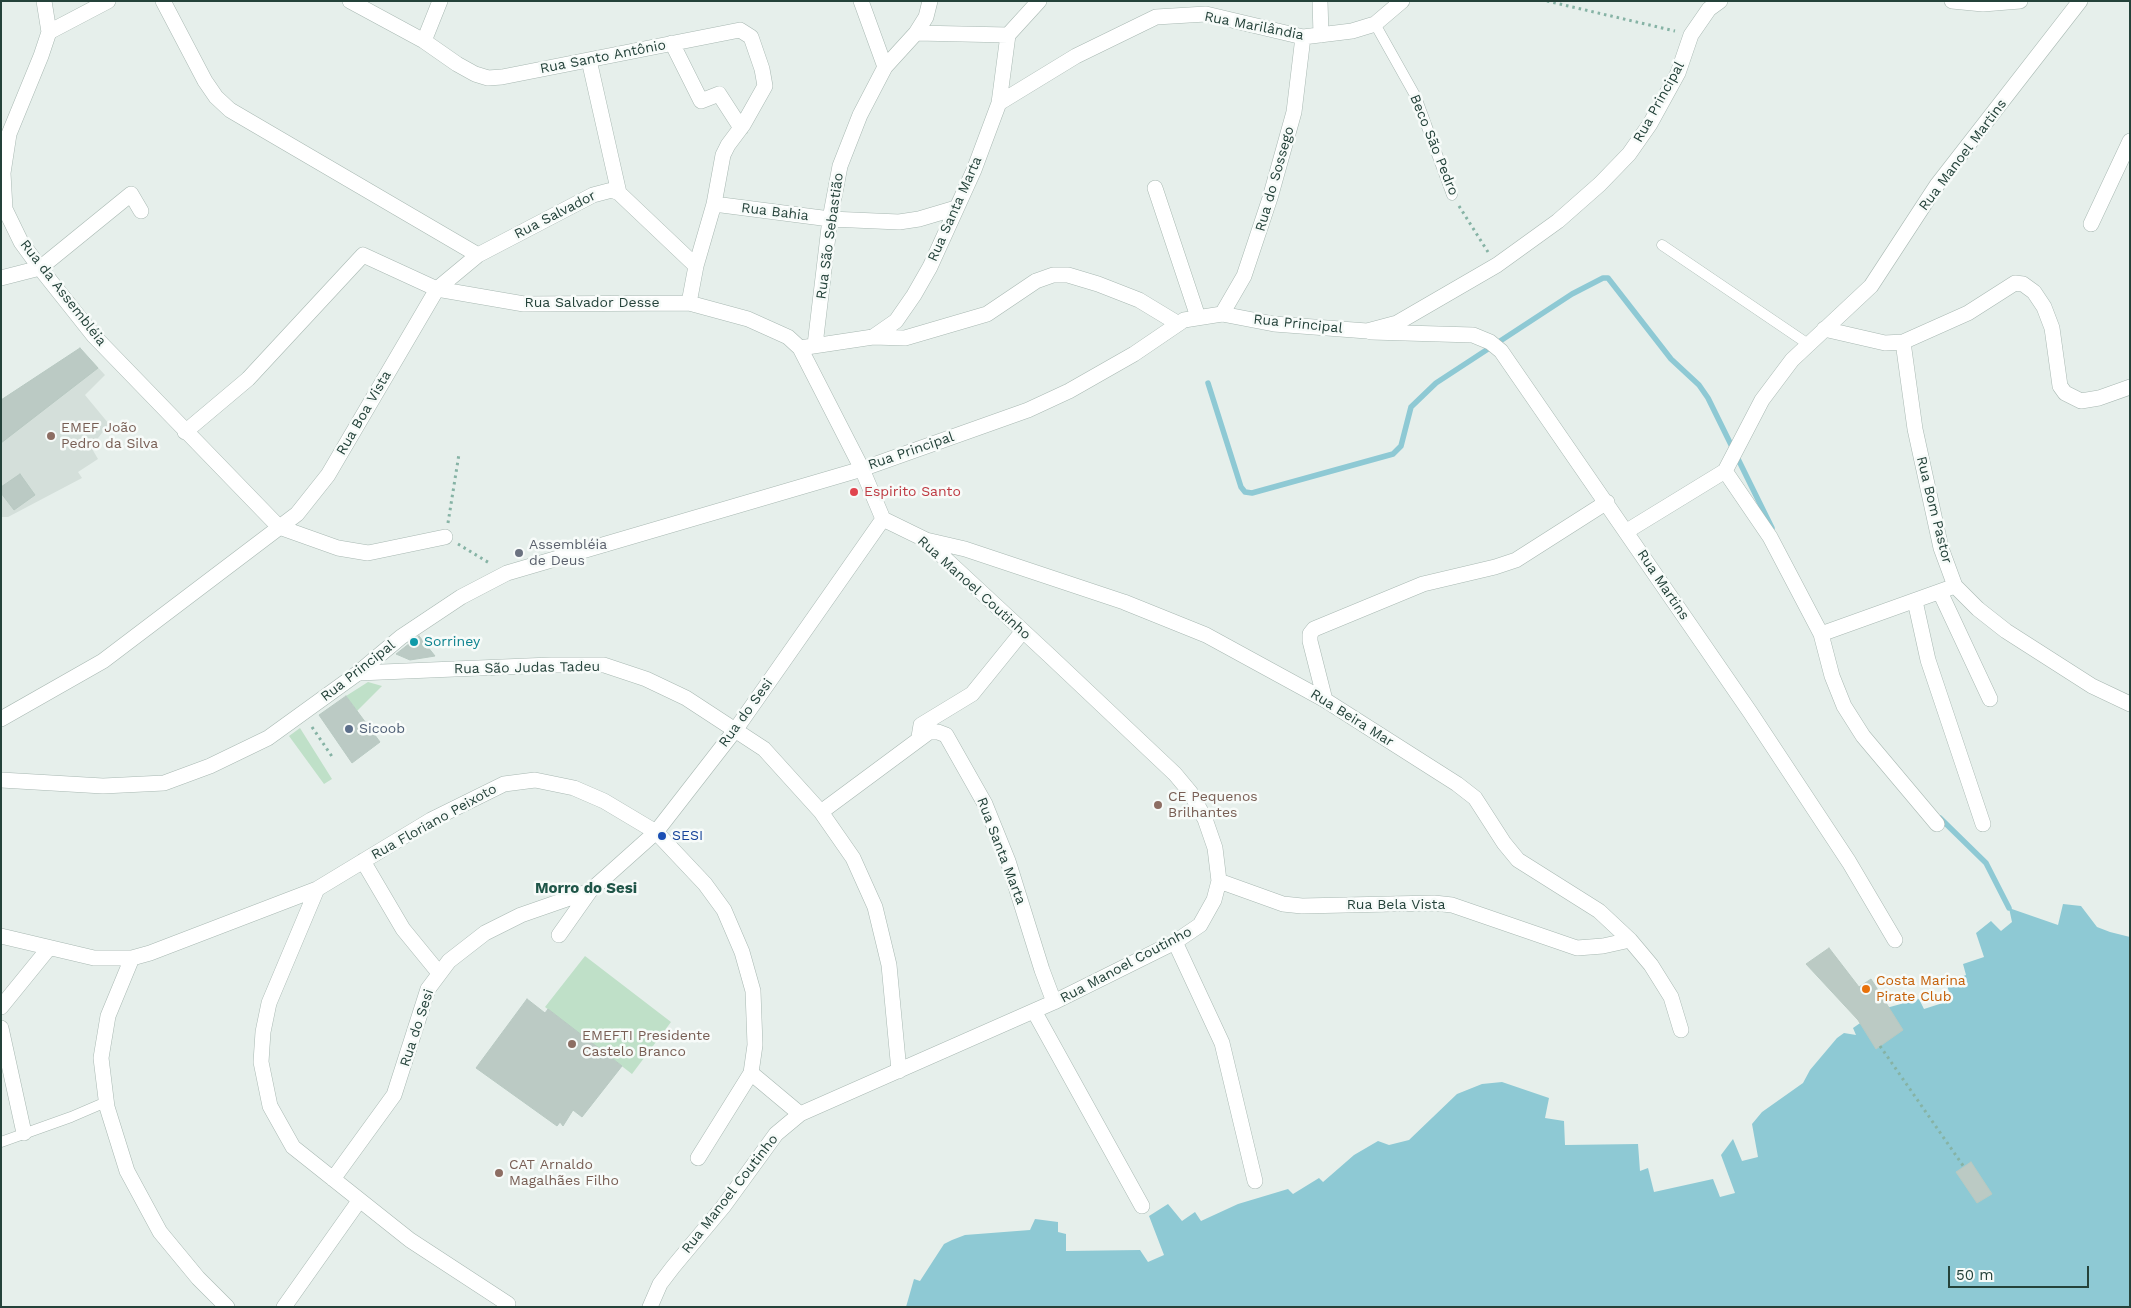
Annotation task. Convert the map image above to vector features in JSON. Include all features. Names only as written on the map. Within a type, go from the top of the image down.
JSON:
[{"type":"street","name":"Rua da Assembléia","points":[[44,1],[49,32],[9,134],[3,173],[5,209],[21,242],[40,268],[94,336],[279,527],[338,548],[368,554],[445,537]]},
{"type":"street","points":[[49,32],[108,1]]},
{"type":"street","points":[[163,1],[205,80],[216,97],[230,110],[478,255],[437,288]]},
{"type":"street","name":"Rua Santo Antônio","points":[[350,1],[424,41],[457,64],[488,78],[502,77],[740,30],[751,38],[762,69],[765,86],[723,155],[714,204]]},
{"type":"street","points":[[424,41],[440,1]]},
{"type":"street","points":[[861,1],[885,67]]},
{"type":"street","name":"Rua São Sebastião","points":[[815,345],[830,219],[840,166],[860,115],[885,67],[916,33],[926,17],[930,1]]},
{"type":"street","points":[[916,33],[1008,35],[1039,1]]},
{"type":"street","points":[[1320,1],[1321,35]]},
{"type":"street","name":"Rua Marilândia","points":[[999,103],[1076,56],[1156,17],[1206,14],[1302,37],[1352,31],[1375,24],[1402,1]]},
{"type":"street","name":"Rua Principal","points":[[1,780],[103,786],[164,783],[210,766],[268,738],[358,673],[401,637],[461,598],[506,573],[862,469],[1028,410],[1053,399],[1134,354],[1177,324],[1198,317],[1222,314],[1274,324],[1368,331],[1404,320],[1496,265],[1558,221],[1600,184],[1629,154],[1650,124],[1678,73],[1691,35],[1709,9],[1720,1]]},
{"type":"street","points":[[1952,1],[1983,4],[2019,2]]},
{"type":"street","name":"Rua Manoel Martins","points":[[1824,329],[1871,286],[1938,185],[2080,1]]},
{"type":"street","name":"Rua Santa Marta","points":[[800,348],[873,337],[896,321],[914,295],[930,267],[974,170],[999,103],[1008,35]]},
{"type":"street","name":"Rua do Sossego","points":[[1222,314],[1244,276],[1270,198],[1294,112],[1302,37]]},
{"type":"street","points":[[672,43],[701,101],[719,94],[741,128]]},
{"type":"street","points":[[589,60],[618,193],[696,266]]},
{"type":"street","points":[[2091,224],[2130,140]]},
{"type":"street","points":[[1155,188],[1198,317]]},
{"type":"street","name":"Rua Salvador","points":[[478,255],[593,195],[604,191],[618,193]]},
{"type":"street","points":[[1,278],[40,268],[131,194],[141,210]]},
{"type":"street","points":[[689,304],[696,266],[714,204]]},
{"type":"street","name":"Rua Bahia","points":[[714,204],[830,219],[899,222],[919,219],[956,208]]},
{"type":"street","name":"Rua Salvador Desse","points":[[185,432],[248,379],[364,255],[437,288],[524,304],[689,304],[748,319],[788,337],[800,348],[862,469]]},
{"type":"street","points":[[873,337],[905,338],[987,314],[1036,281],[1053,274],[1083,279],[1139,300],[1177,324]]},
{"type":"street","points":[[1626,531],[1725,472],[1762,400],[1792,360],[1824,329],[1885,343],[1902,342],[1968,312],[2015,283],[2023,284],[2034,292],[2047,314],[2052,328],[2060,386],[2065,393],[2081,400],[2099,398],[2130,387]]},
{"type":"street","name":"Rua Boa Vista","points":[[279,527],[298,514],[328,475],[437,288]]},
{"type":"street","name":"Rua Martins","points":[[1368,331],[1473,335],[1490,342],[1510,363],[1607,502],[1843,853],[1895,940]]},
{"type":"street","name":"Rua Bom Pastor","points":[[1902,342],[1915,430],[1941,548],[1955,586],[1978,609],[2006,631],[2092,686],[2130,704]]},
{"type":"street","points":[[862,469],[883,518]]},
{"type":"street","points":[[1725,472],[1770,537],[1821,634],[1832,676],[1844,706],[1863,736],[1936,824]]},
{"type":"street","points":[[1325,700],[1310,641],[1310,634],[1314,629],[1422,584],[1495,567],[1516,560],[1607,502]]},
{"type":"street","name":"Rua Manoel Coutinho","points":[[650,1307],[660,1284],[673,1266],[723,1207],[776,1134],[800,1114],[1054,1002],[1175,942],[1200,925],[1214,900],[1219,881],[1215,848],[1205,819],[1190,792],[1175,774],[924,539],[883,518]]},
{"type":"street","name":"Rua do Sesi","points":[[559,935],[590,891],[656,832],[736,729],[883,518]]},
{"type":"street","points":[[1,719],[103,661],[279,527]]},
{"type":"street","name":"Rua Beira Mar","points":[[924,539],[965,549],[1106,596],[1206,635],[1325,700],[1457,784],[1475,798],[1504,843],[1518,860],[1599,911],[1630,940],[1651,965],[1671,997],[1681,1030]]},
{"type":"street","points":[[1821,634],[1955,586]]},
{"type":"street","points":[[1940,592],[1990,700]]},
{"type":"street","points":[[1915,601],[1928,660],[1983,824]]},
{"type":"street","points":[[919,739],[922,724],[972,694],[1023,631]]},
{"type":"street","name":"Rua São Judas Tadeu","points":[[358,673],[552,665],[604,666],[646,679],[686,698],[764,749],[821,812],[853,858],[875,907],[889,965],[899,1071]]},
{"type":"street","name":"Rua Santa Marta","points":[[821,812],[929,732],[938,732],[946,736],[985,804],[1008,860],[1042,970],[1054,1002]]},
{"type":"street","name":"Rua Floriano Peixoto","points":[[1,936],[94,958],[132,958],[150,953],[318,888],[431,820],[504,784],[535,780],[574,788],[604,801],[656,832],[705,884],[724,910],[742,952],[752,991],[755,1045],[751,1073],[698,1158]]},
{"type":"street","points":[[363,861],[403,930],[439,973]]},
{"type":"street","name":"Rua Bela Vista","points":[[1219,881],[1283,904],[1434,903],[1452,905],[1577,948],[1603,946],[1630,940]]},
{"type":"street","points":[[318,888],[269,1003],[263,1032],[261,1062],[270,1106],[293,1147],[410,1240],[508,1304]]},
{"type":"street","name":"Rua do Sesi","points":[[333,1179],[394,1095],[428,989],[449,961],[485,933],[521,915],[590,891]]},
{"type":"street","points":[[1175,942],[1222,1043],[1255,1181]]},
{"type":"street","points":[[1,1007],[49,948]]},
{"type":"street","points":[[132,958],[108,1016],[101,1058],[106,1102],[127,1171],[160,1232],[198,1278],[227,1307]]},
{"type":"street","points":[[1034,1011],[1142,1206]]},
{"type":"street","points":[[1,1028],[24,1133]]},
{"type":"street","points":[[751,1073],[800,1114]]},
{"type":"street","points":[[284,1307],[359,1201]]},
{"type":"lane","name":"Beco São Pedro","points":[[1375,24],[1416,97],[1452,195]]},
{"type":"lane","points":[[1662,244],[1808,344]]},
{"type":"lane","points":[[1,1142],[71,1117],[106,1102]]},
{"type":"path","points":[[1547,1],[1691,35]]},
{"type":"path","name":"Beco São Pedro","points":[[1452,195],[1496,265]]},
{"type":"path","points":[[459,454],[445,537],[506,573]]},
{"type":"path","points":[[309,722],[333,758]]},
{"type":"path","points":[[1880,1046],[1964,1167]]},
{"type":"shaded area","name":"EMEF João Pedro da Silva","points":[[80,348],[105,375],[85,395],[109,424],[91,447],[98,459],[78,472],[82,478],[8,517],[1,517],[1,400]]},
{"type":"green space","points":[[368,682],[382,686],[357,711],[346,696]]},
{"type":"green space","points":[[300,728],[332,779],[324,784],[289,736]]},
{"type":"green space","points":[[585,956],[671,1022],[632,1074],[545,1007]]},
{"type":"water","points":[[2063,904],[2081,906],[2097,927],[2130,937],[2130,1307],[906,1307],[914,1279],[920,1281],[944,1244],[952,1240],[965,1235],[1030,1230],[1035,1219],[1058,1222],[1058,1232],[1066,1234],[1066,1251],[1140,1250],[1148,1262],[1164,1255],[1149,1216],[1168,1204],[1182,1221],[1195,1212],[1201,1221],[1238,1204],[1288,1189],[1293,1194],[1319,1178],[1323,1182],[1354,1155],[1378,1141],[1389,1145],[1409,1140],[1457,1094],[1482,1084],[1502,1082],[1549,1098],[1545,1118],[1564,1121],[1565,1145],[1638,1144],[1640,1171],[1648,1168],[1654,1192],[1713,1179],[1720,1197],[1735,1193],[1721,1155],[1733,1139],[1742,1161],[1758,1157],[1752,1124],[1762,1112],[1803,1083],[1810,1070],[1837,1038],[1844,1033],[1856,1035],[1853,1028],[1879,1010],[1919,999],[1924,1009],[1952,1000],[1946,983],[1966,975],[1963,964],[1984,957],[1976,933],[1991,921],[2001,931],[2012,922],[2009,908],[2058,925]]},
{"type":"building","points":[[80,348],[98,368],[1,443],[1,400]]},
{"type":"building","points":[[20,474],[35,495],[14,510],[1,493],[1,487]]},
{"type":"building","name":"Sorriney","points":[[419,636],[435,656],[410,660],[396,654]]},
{"type":"building","points":[[346,696],[380,742],[352,763],[319,715]]},
{"type":"building","points":[[1829,948],[1859,987],[1871,979],[1903,1030],[1876,1049],[1858,1020],[1806,964]]},
{"type":"building","points":[[527,999],[545,1013],[548,1009],[622,1066],[582,1117],[573,1110],[563,1126],[560,1122],[557,1126],[476,1068]]},
{"type":"building","points":[[1971,1162],[1992,1194],[1977,1203],[1956,1172]]},
{"type":"waterway","points":[[1208,383],[1241,487],[1245,492],[1252,493],[1393,454],[1401,446],[1411,407],[1436,383],[1572,294],[1603,278],[1608,278],[1671,359],[1699,385],[1708,398],[1772,528]]},
{"type":"waterway","points":[[1940,818],[1986,863],[2009,908]]},
{"type":"place","name":"EMEF João Pedro da Silva","points":[[51,436]]},
{"type":"place","name":"Espirito Santo","points":[[854,492]]},
{"type":"place","name":"Assembléia de Deus","points":[[519,553]]},
{"type":"place","name":"Sorriney","points":[[414,642]]},
{"type":"place","name":"Sicoob","points":[[349,729]]},
{"type":"place","name":"CE Pequenos Brilhantes","points":[[1158,805]]},
{"type":"place","name":"SESI","points":[[662,836]]},
{"type":"place","name":"Costa Marina Pirate Club","points":[[1866,989]]},
{"type":"place","name":"EMEFTI Presidente Castelo Branco","points":[[572,1044]]},
{"type":"place","name":"CAT Arnaldo Magalhães Filho","points":[[499,1173]]},
{"type":"district","name":"Morro do Sesi","points":[[586,889]]}]
